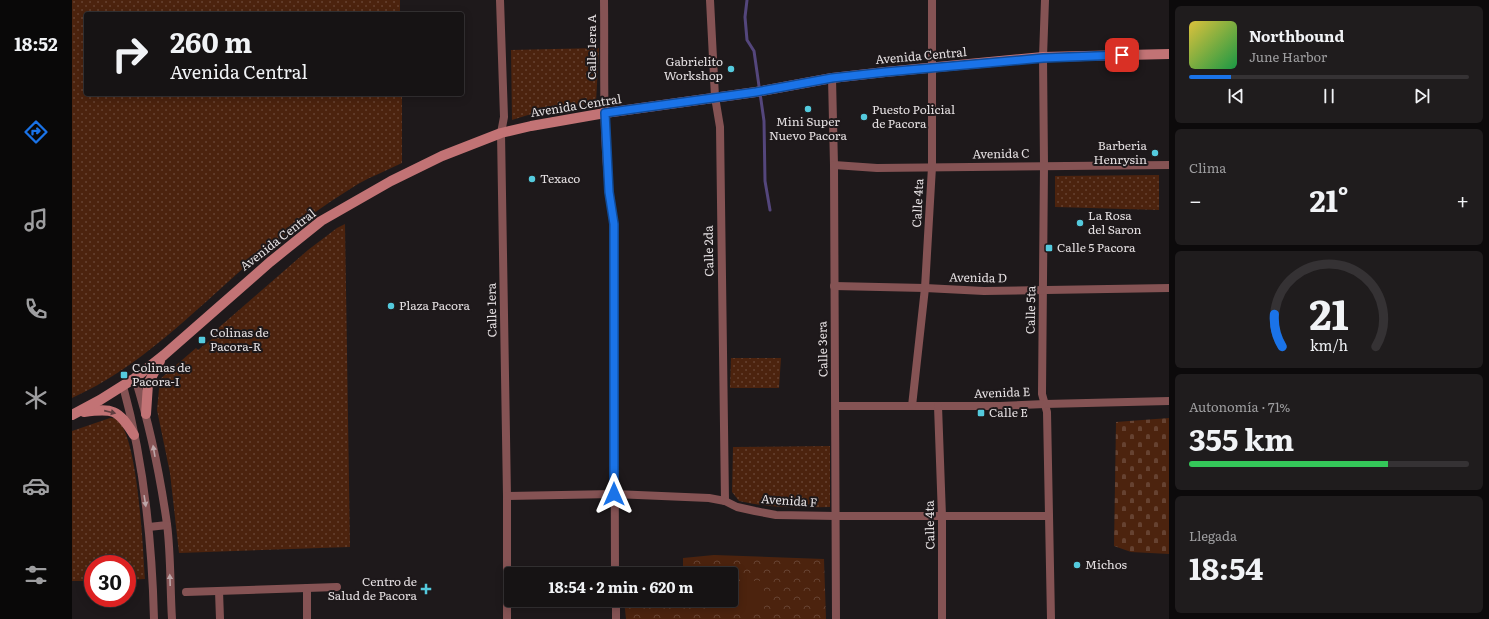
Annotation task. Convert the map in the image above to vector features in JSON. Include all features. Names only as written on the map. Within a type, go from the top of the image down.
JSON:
[{"type":"street","name":"Calle 1era","points":[[500,0],[504,117],[501,133],[507,496],[507,619]]},
{"type":"street","name":"Calle 1era A","points":[[604,0],[605,113],[609,192],[614,224],[615,567]]},
{"type":"street","name":"Calle 2da","points":[[710,0],[715,97],[720,134],[725,501]]},
{"type":"street","name":"Calle 4ta","points":[[912,406],[925,288],[932,167],[932,0]]},
{"type":"street","name":"Calle 5ta","points":[[1045,0],[1043,58],[1044,165],[1042,394],[1047,412],[1051,619]]},
{"type":"street","name":"Avenida Central","points":[[74,414],[135,378],[164,355],[270,262],[321,221],[391,181],[442,156],[501,133],[531,126],[605,113],[756,92],[832,78],[1043,58],[1169,54]]},
{"type":"street","name":"Calle 3era","points":[[832,78],[836,406],[836,619]]},
{"type":"street","name":"Avenida C","points":[[834,165],[877,168],[1044,165],[1169,165]]},
{"type":"street","name":"Avenida D","points":[[834,286],[984,291],[1169,288]]},
{"type":"street","points":[[146,414],[148,384],[164,355]]},
{"type":"street","points":[[135,378],[146,414],[153,446],[167,525],[172,619]]},
{"type":"street","points":[[123,386],[134,434],[149,527],[154,619]]},
{"type":"street","name":"Avenida E","points":[[836,406],[1000,406],[1169,401]]},
{"type":"street","name":"Calle 4ta","points":[[938,406],[942,516],[942,619]]},
{"type":"street","points":[[74,414],[108,410],[116,413],[125,420],[134,434]]},
{"type":"street","name":"Avenida F","points":[[507,496],[614,494],[709,498],[725,501],[743,508],[776,515],[1049,516]]},
{"type":"street","points":[[149,527],[167,525]]},
{"type":"street","points":[[186,592],[336,587]]},
{"type":"street","points":[[307,588],[307,619]]},
{"type":"street","points":[[219,591],[220,619]]},
{"type":"street","points":[[616,607],[616,619]]},
{"type":"green space","points":[[72,0],[400,0],[400,12],[84,12],[84,96],[402,96],[402,163],[369,178],[343,193],[259,255],[164,339],[142,356],[96,386],[72,398]]},
{"type":"green space","points":[[599,48],[596,102],[528,115],[512,120],[511,50]]},
{"type":"green space","points":[[1159,175],[1159,210],[1055,207],[1055,176]]},
{"type":"green space","points":[[345,224],[350,547],[179,553],[170,473],[157,410],[160,379],[196,348],[198,350],[213,338],[216,330],[308,250],[337,228]]},
{"type":"green space","points":[[731,358],[781,358],[779,388],[730,388]]},
{"type":"green space","points":[[110,418],[116,419],[123,428],[130,446],[138,493],[145,579],[136,580],[136,555],[84,555],[84,581],[72,581],[72,431]]},
{"type":"green space","points":[[1169,418],[1169,554],[1131,552],[1114,546],[1116,422]]},
{"type":"green space","points":[[830,446],[830,507],[784,507],[762,505],[739,501],[732,492],[733,447]]},
{"type":"green space","points":[[714,555],[824,559],[826,619],[626,619],[625,607],[738,607],[738,567],[683,567],[683,558]]},
{"type":"green space","points":[[738,581],[764,581],[764,613],[705,613],[705,607],[738,607]]},
{"type":"waterway","points":[[747,0],[745,17],[747,40],[754,51],[764,121],[765,181],[770,210]]},
{"type":"place","name":"Gabrielito Workshop","points":[[731,69]]},
{"type":"place","name":"Mini Super Nuevo Pacora","points":[[808,109]]},
{"type":"place","name":"Puesto Policial de Pacora","points":[[864,117]]},
{"type":"place","name":"Barberia Henrysin","points":[[1155,153]]},
{"type":"place","name":"Texaco","points":[[532,179]]},
{"type":"place","name":"La Rosa del Saron","points":[[1080,223]]},
{"type":"place","name":"Calle 5 Pacora","points":[[1049,248]]},
{"type":"place","name":"Plaza Pacora","points":[[391,306]]},
{"type":"place","name":"Colinas de Pacora-R","points":[[202,340]]},
{"type":"place","name":"Colinas de Pacora-I","points":[[124,375]]},
{"type":"place","name":"Calle E","points":[[981,413]]},
{"type":"place","name":"Michos","points":[[1077,565]]},
{"type":"place","name":"Centro de Salud de Pacora","points":[[426,589]]},
{"type":"route","points":[[614,494],[614,224],[609,192],[605,113],[756,92],[832,78],[1043,58],[1122,55]]}]
